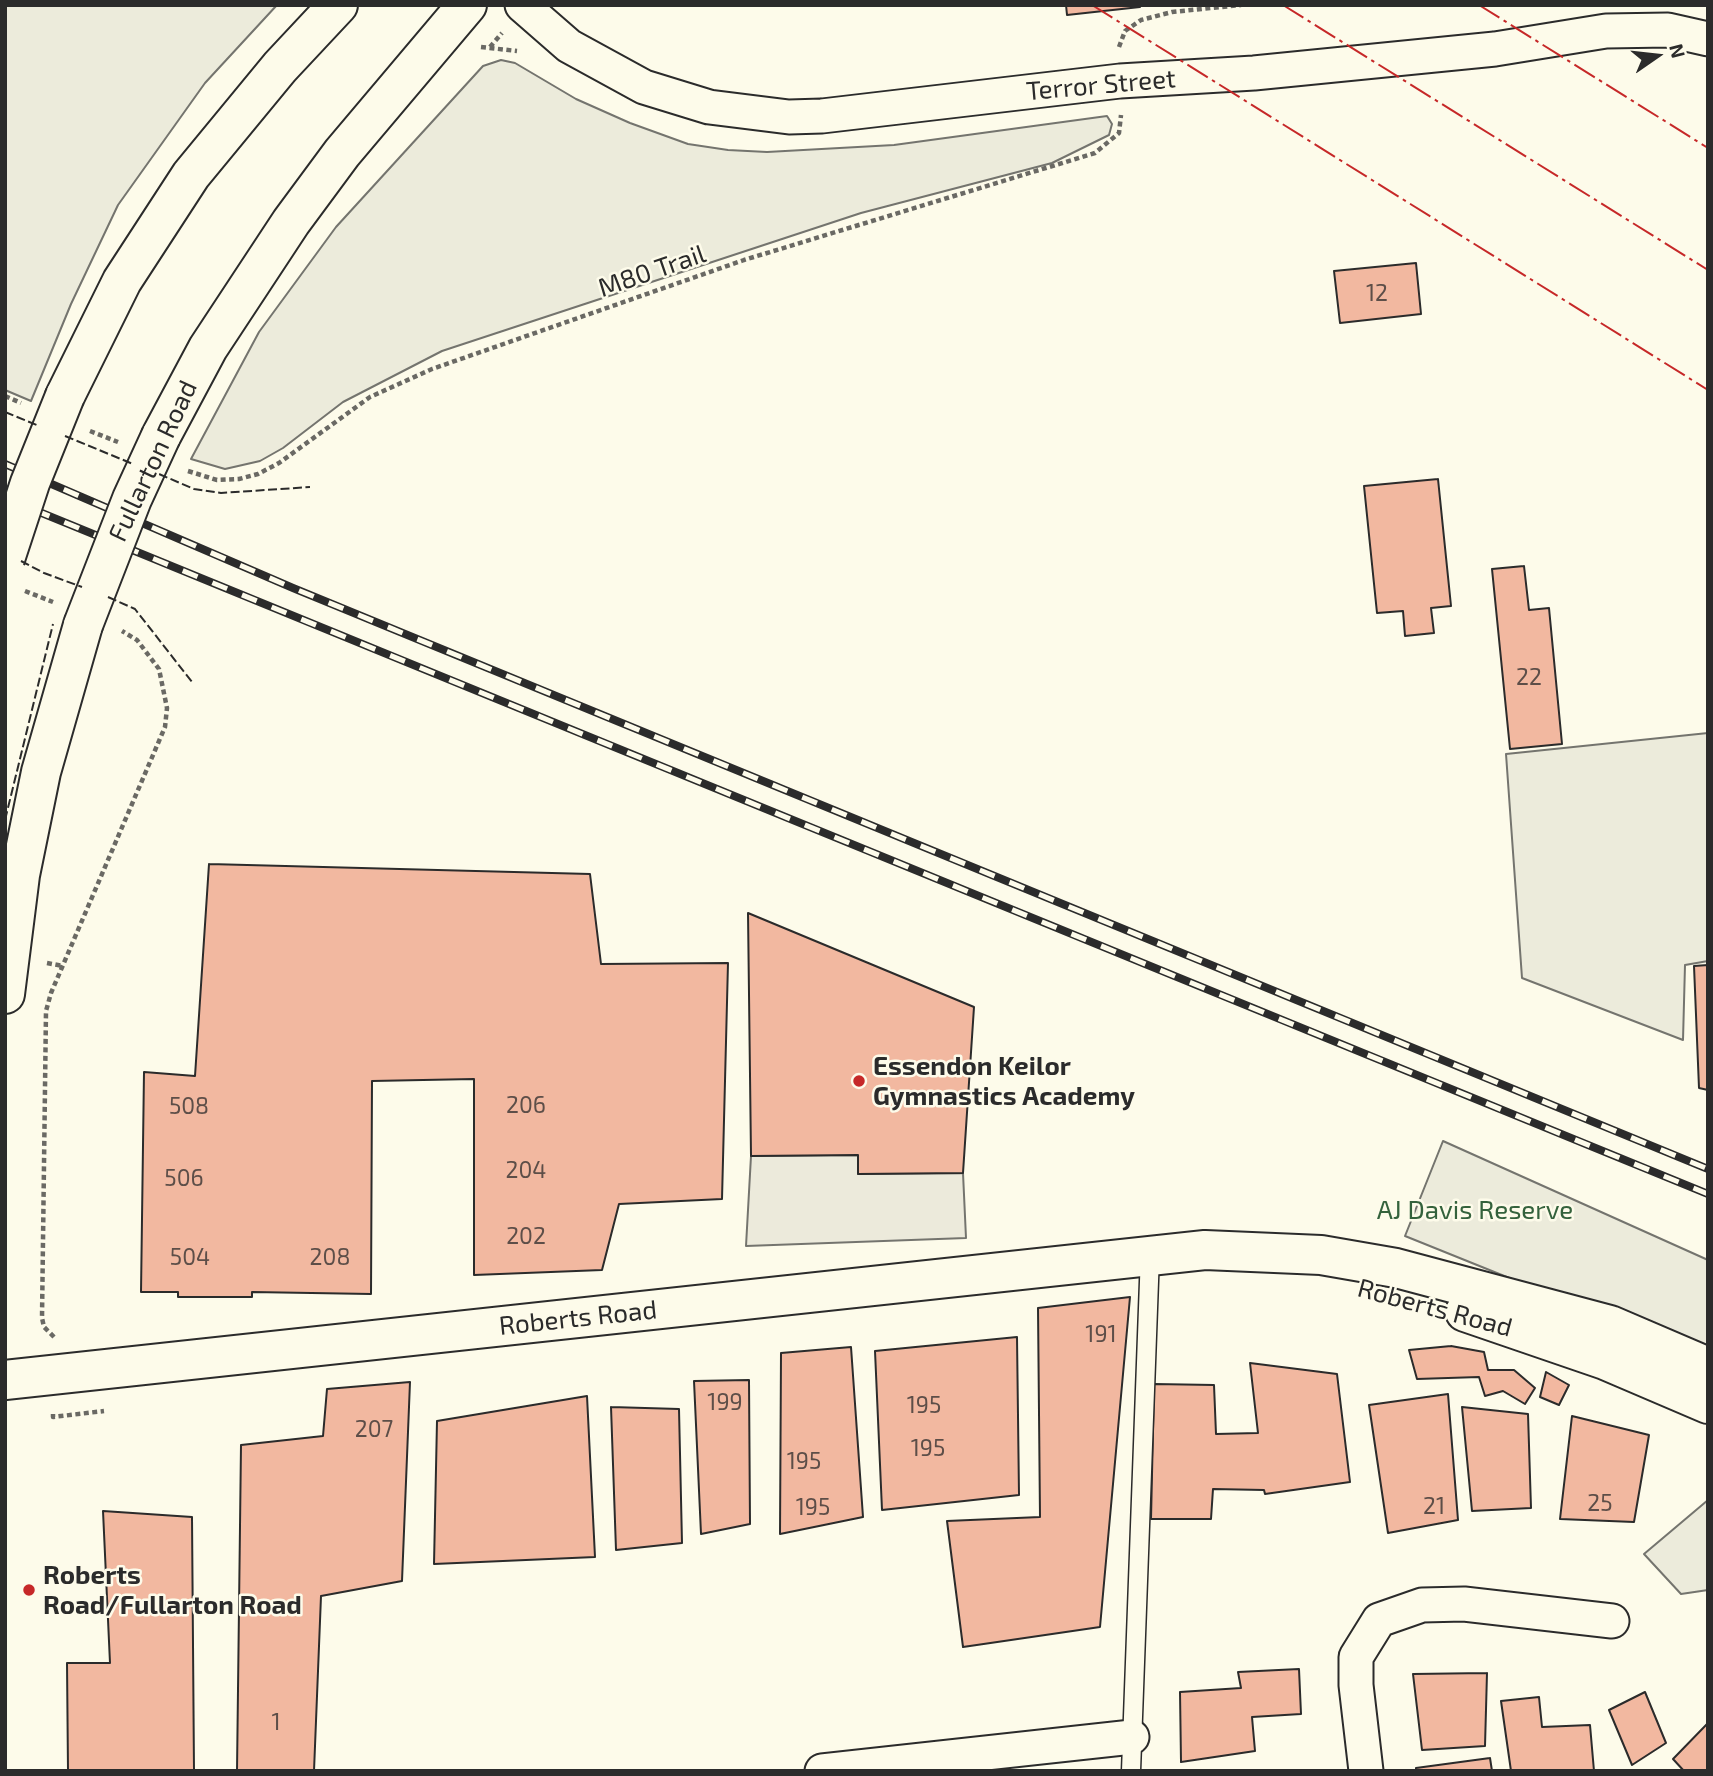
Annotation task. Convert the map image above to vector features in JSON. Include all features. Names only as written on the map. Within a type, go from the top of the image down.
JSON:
[{"type":"main road","points":[[12,574],[30,483],[58,409],[122,281],[171,204],[230,125],[338,5]]},
{"type":"main road","name":"Fullarton Road","points":[[5,994],[20,875],[70,615],[208,348],[307,200],[467,5]]},
{"type":"main road","name":"Roberts Road","points":[[5,1380],[53,1377],[1205,1250],[1321,1255],[1396,1268],[1610,1325],[1708,1367]]},
{"type":"main road","name":"Roberts Road","points":[[1150,1254],[1385,1291],[1453,1308],[1605,1360],[1708,1404]]},
{"type":"street","name":"Terror Street","points":[[522,5],[569,46],[644,87],[709,107],[762,115],[822,116],[1121,81],[1349,64],[1495,49],[1639,28],[1668,30],[1708,39]]},
{"type":"street","points":[[1366,1771],[1356,1685],[1356,1657],[1379,1620],[1422,1605],[1464,1604],[1612,1621]]},
{"type":"street","points":[[822,1771],[1132,1737]]},
{"type":"lane","points":[[1131,1771],[1150,1254]]},
{"type":"path","name":"M80 Trail","points":[[5,397],[58,409],[155,449],[209,478],[248,477],[279,463],[370,397],[432,369],[744,260],[1095,153],[1119,133],[1121,81],[1118,50],[1121,38],[1132,24],[1171,12],[1241,5]]},
{"type":"path","points":[[12,574],[70,615]]},
{"type":"path","points":[[53,1336],[44,1326],[42,1318],[46,1011],[51,993],[165,727],[167,708],[159,669],[137,640],[120,630]]},
{"type":"path","points":[[53,1377],[53,1417],[106,1411]]},
{"type":"green space","points":[[5,5],[277,5],[205,83],[118,205],[71,304],[31,401],[5,390]]},
{"type":"green space","points":[[501,60],[515,63],[576,99],[630,123],[688,144],[728,150],[767,152],[894,145],[1107,116],[1112,124],[1109,135],[1052,163],[861,213],[442,351],[343,402],[283,448],[260,461],[225,469],[191,459],[259,332],[336,227],[483,66]]},
{"type":"green space","points":[[1708,733],[1708,961],[1685,965],[1683,1040],[1522,978],[1506,754]]},
{"type":"green space","name":"AJ Davis Reserve","points":[[1443,1141],[1708,1260],[1708,1358],[1405,1236]]},
{"type":"green space","points":[[1708,1500],[1708,1590],[1681,1594],[1644,1554]]},
{"type":"shaded area","points":[[858,1155],[858,1174],[963,1173],[966,1238],[746,1246],[751,1156]]},
{"type":"building","points":[[1066,5],[1140,5],[1140,7],[1067,15]]},
{"type":"building","points":[[1416,263],[1421,314],[1340,323],[1334,271]]},
{"type":"building","points":[[1438,479],[1451,606],[1431,608],[1434,633],[1405,636],[1403,611],[1377,613],[1364,486]]},
{"type":"building","points":[[1524,566],[1529,610],[1549,608],[1562,744],[1510,749],[1492,569]]},
{"type":"building","points":[[209,864],[590,874],[601,964],[728,963],[722,1199],[619,1204],[602,1270],[474,1275],[474,1079],[372,1081],[371,1294],[252,1292],[252,1297],[178,1297],[178,1292],[141,1292],[144,1072],[195,1076]]},
{"type":"building","name":"Essendon Keilor Gymnastics Academy","points":[[748,913],[974,1007],[963,1173],[858,1174],[858,1155],[751,1156]]},
{"type":"building","points":[[1708,965],[1708,1090],[1699,1088],[1694,966]]},
{"type":"building","points":[[1130,1297],[1100,1627],[963,1647],[947,1521],[1040,1517],[1038,1308]]},
{"type":"building","points":[[1017,1337],[1019,1495],[882,1510],[875,1351]]},
{"type":"building","points":[[1451,1346],[1484,1352],[1488,1370],[1514,1370],[1535,1388],[1525,1404],[1503,1391],[1485,1396],[1479,1377],[1417,1379],[1409,1350]]},
{"type":"building","points":[[851,1347],[863,1517],[780,1534],[781,1353]]},
{"type":"building","points":[[1250,1363],[1337,1374],[1350,1482],[1265,1494],[1264,1490],[1213,1489],[1211,1519],[1151,1519],[1154,1384],[1214,1385],[1216,1434],[1258,1433]]},
{"type":"building","points":[[1546,1372],[1569,1385],[1559,1405],[1540,1397]]},
{"type":"building","points":[[749,1380],[750,1524],[701,1534],[694,1381]]},
{"type":"building","points":[[410,1382],[402,1581],[321,1596],[314,1771],[237,1771],[241,1445],[323,1436],[327,1389]]},
{"type":"building","points":[[1448,1394],[1458,1520],[1388,1533],[1369,1405]]},
{"type":"building","points":[[587,1396],[595,1557],[434,1564],[437,1421]]},
{"type":"building","points":[[611,1407],[679,1409],[682,1543],[616,1550]]},
{"type":"building","points":[[1462,1407],[1528,1414],[1531,1508],[1472,1511]]},
{"type":"building","points":[[1572,1416],[1649,1435],[1634,1522],[1560,1519]]},
{"type":"building","points":[[103,1511],[192,1517],[194,1771],[68,1771],[67,1663],[110,1663]]},
{"type":"building","points":[[1299,1669],[1301,1714],[1252,1717],[1255,1751],[1181,1762],[1180,1692],[1241,1688],[1238,1672]]},
{"type":"building","points":[[1487,1673],[1485,1746],[1422,1750],[1413,1674]]},
{"type":"building","points":[[1645,1692],[1666,1743],[1632,1765],[1609,1710]]},
{"type":"building","points":[[1539,1697],[1542,1727],[1590,1725],[1594,1771],[1511,1771],[1501,1701]]},
{"type":"building","points":[[1708,1723],[1708,1771],[1684,1771],[1673,1759]]},
{"type":"building","points":[[1490,1758],[1492,1771],[1416,1771],[1416,1768]]},
{"type":"railway","points":[[5,464],[293,588],[1708,1169]]},
{"type":"railway","points":[[5,498],[1708,1194]]},
{"type":"fence","points":[[5,412],[39,426]]},
{"type":"fence","points":[[65,436],[133,464]]},
{"type":"fence","points":[[159,474],[194,489],[221,493],[310,487]]},
{"type":"fence","points":[[21,561],[82,587]]},
{"type":"fence","points":[[108,597],[135,609],[192,682]]},
{"type":"fence","points":[[5,820],[53,624]]},
{"type":"power","points":[[1092,5],[1708,390]]},
{"type":"power","points":[[1283,5],[1708,270]]},
{"type":"power","points":[[1479,5],[1708,148]]},
{"type":"place","name":"Essendon Keilor Gymnastics Academy","points":[[859,1081]]},
{"type":"place","name":"Roberts Road/Fullarton Road","points":[[29,1590]]}]
